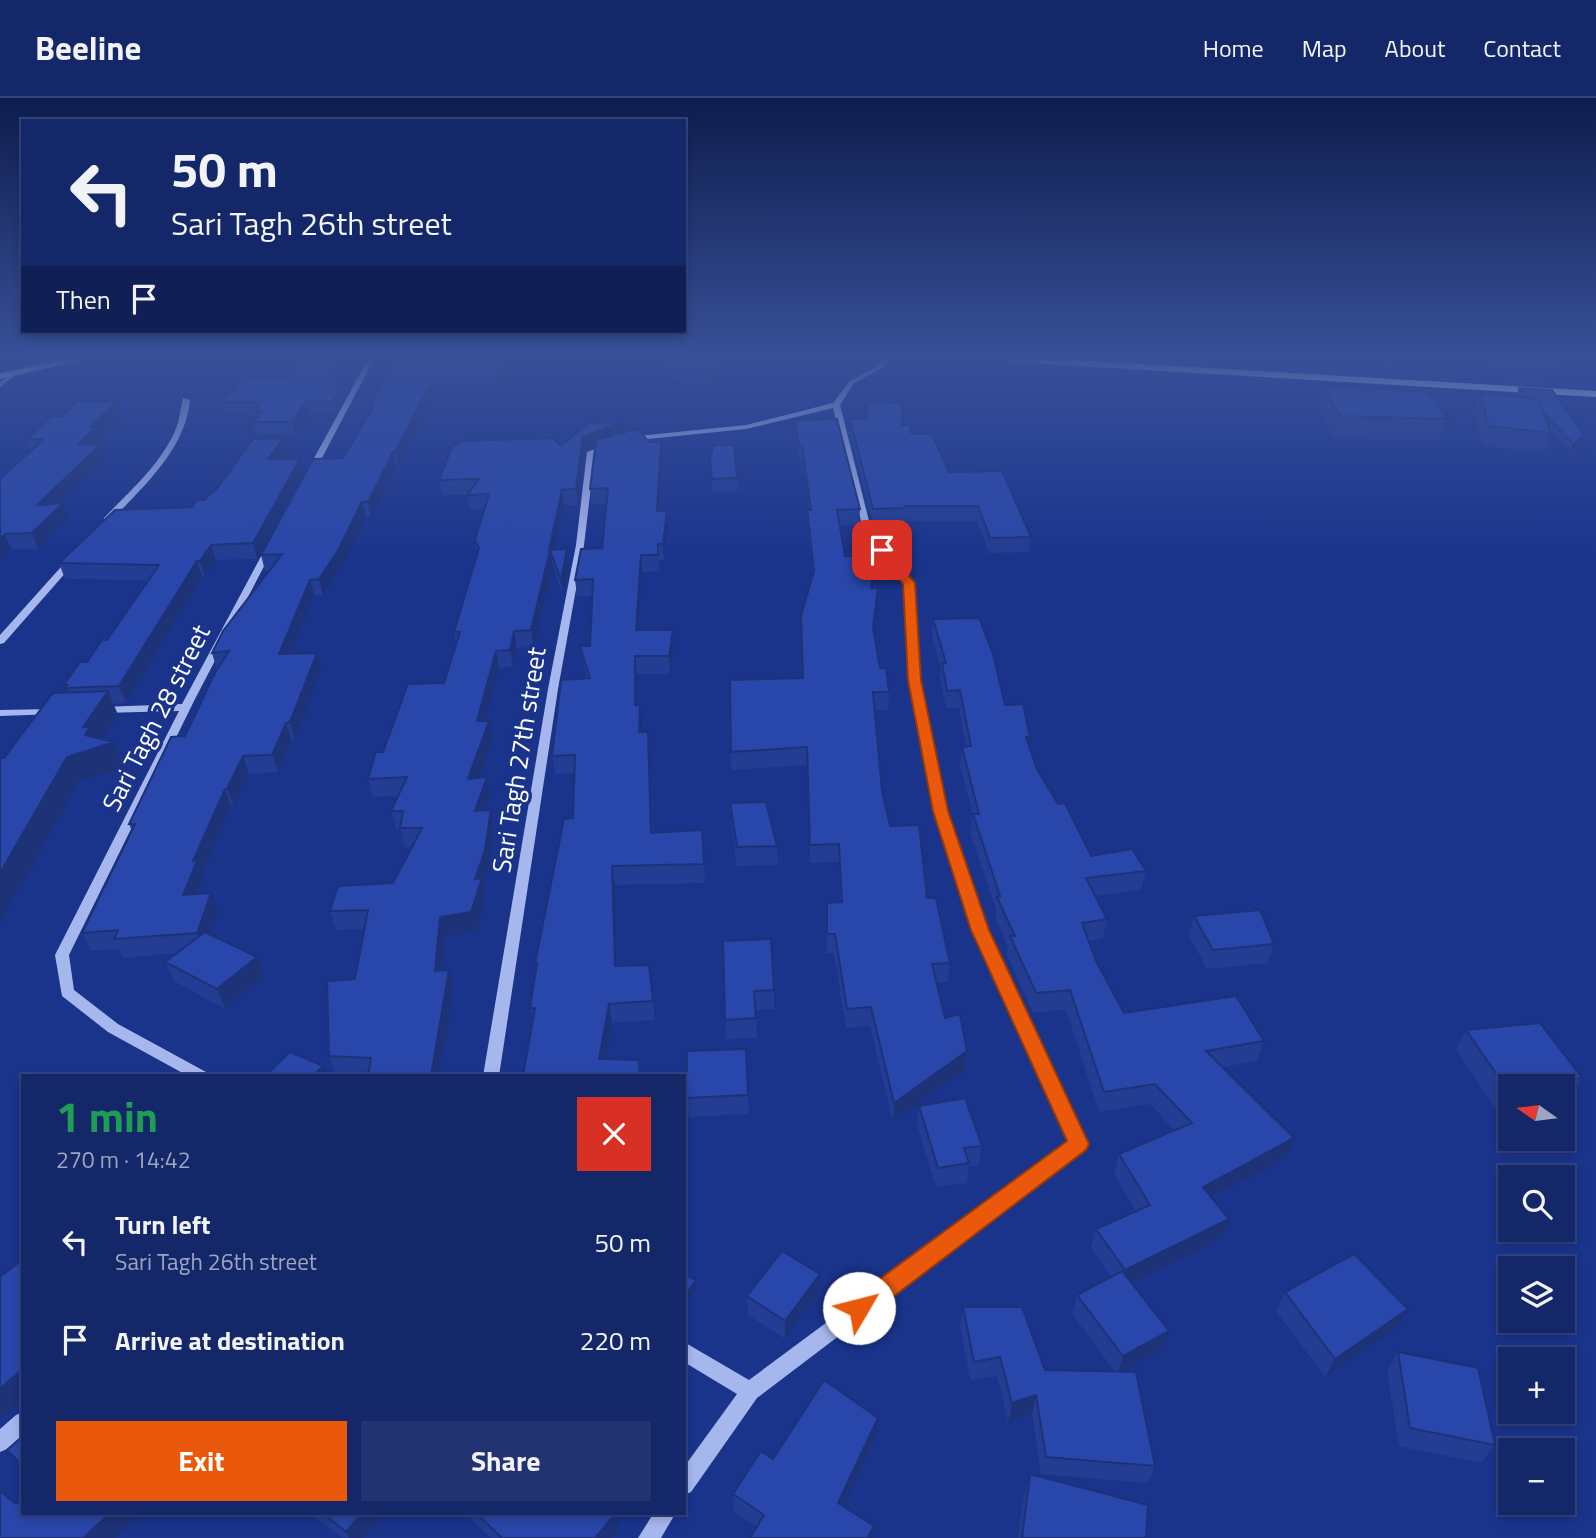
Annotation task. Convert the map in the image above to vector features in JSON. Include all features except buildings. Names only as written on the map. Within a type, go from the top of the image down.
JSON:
[{"type":"street","points":[[101,527],[166,455],[180,426]]},
{"type":"street","points":[[306,480],[335,426]]},
{"type":"street","name":"Sari Tagh 27th street","points":[[491,1074],[553,689],[580,545],[591,452],[625,440],[744,426]]},
{"type":"street","points":[[686,1482],[750,1391],[1079,1144],[980,930],[940,811],[915,680],[909,583],[868,533],[841,426]]},
{"type":"street","name":"Sari Tagh 28 street","points":[[67,992],[62,955],[186,707],[274,541]]},
{"type":"street","points":[[0,641],[83,548]]},
{"type":"street","points":[[93,710],[186,707]]},
{"type":"street","points":[[0,713],[66,711]]},
{"type":"street","points":[[67,992],[113,1028],[197,1074]]},
{"type":"street","points":[[686,1352],[750,1391]]},
{"type":"street","points":[[0,1442],[21,1424]]},
{"type":"street","points":[[648,1538],[664,1515]]},
{"type":"route","points":[[859,1308],[1079,1144],[980,930],[940,811],[915,680],[909,583],[882,550]]}]
